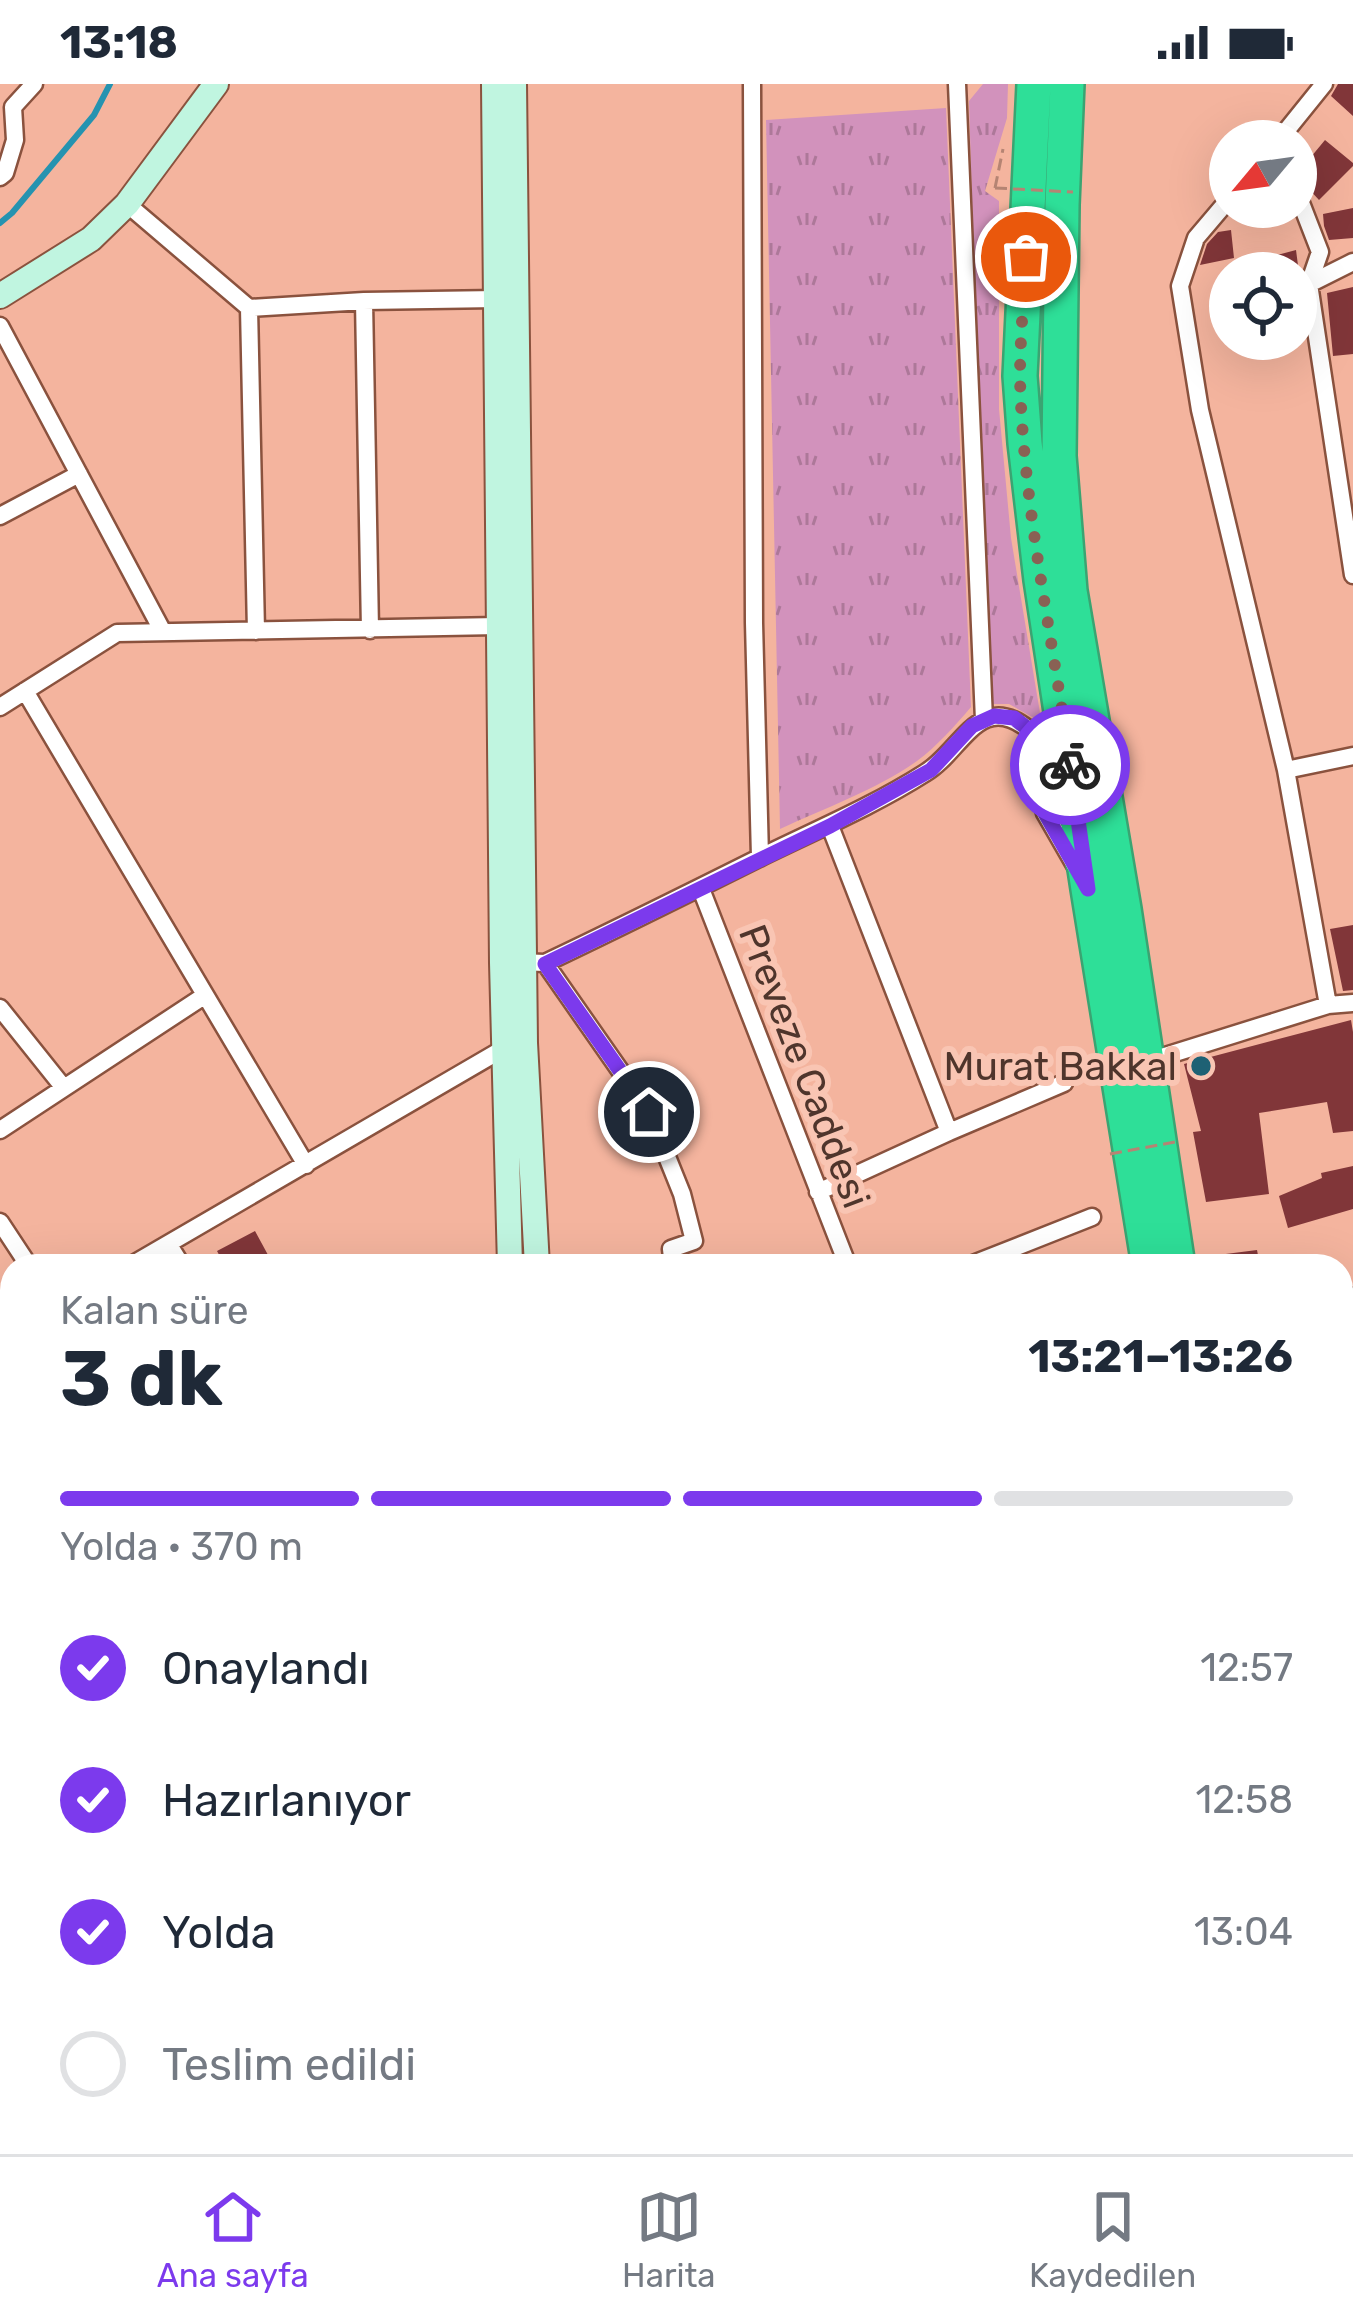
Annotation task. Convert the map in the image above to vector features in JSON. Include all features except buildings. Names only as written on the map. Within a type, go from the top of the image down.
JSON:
[{"type":"highway","points":[[1034,84],[1018,133],[1057,189],[1059,456],[1070,591],[1146,1062],[1168,1133],[1177,1254]]},
{"type":"highway","points":[[1067,84],[1057,189],[1020,376],[1024,443],[1088,889],[1121,1167],[1146,1254]]},
{"type":"main road","points":[[0,296],[91,239],[127,204],[216,84]]},
{"type":"main road","points":[[494,84],[498,626],[524,962]]},
{"type":"main road","points":[[510,1254],[515,1045],[524,962],[514,84]]},
{"type":"main road","points":[[515,1045],[536,1254]]},
{"type":"street","points":[[0,177],[15,140],[13,107],[34,84]]},
{"type":"street","points":[[752,84],[760,857]]},
{"type":"street","points":[[957,84],[984,721]]},
{"type":"street","points":[[1295,120],[1324,84]]},
{"type":"street","points":[[127,204],[249,308],[497,299]]},
{"type":"street","points":[[1209,223],[1196,238],[1180,286],[1201,410],[1286,770],[1328,1005]]},
{"type":"street","points":[[1310,228],[1320,251],[1317,260]]},
{"type":"street","points":[[1317,280],[1353,262]]},
{"type":"street","points":[[364,301],[370,629]]},
{"type":"street","points":[[249,308],[256,631]]},
{"type":"street","points":[[0,326],[163,632]]},
{"type":"street","points":[[1317,337],[1353,575]]},
{"type":"street","points":[[0,516],[79,474]]},
{"type":"street","points":[[0,706],[118,633],[498,626]]},
{"type":"street","points":[[25,691],[306,1165]]},
{"type":"street","points":[[672,1254],[671,1249],[694,1241],[682,1194],[649,1112],[524,962],[701,890],[830,826],[931,770],[972,726],[994,716],[1014,718],[1028,729],[1045,813],[1088,889]]},
{"type":"street","points":[[1286,770],[1353,756]]},
{"type":"street","points":[[830,826],[949,1132]]},
{"type":"street","name":"Preveze Caddesi","points":[[701,890],[843,1254]]},
{"type":"street","points":[[0,1130],[204,996]]},
{"type":"street","points":[[1146,1062],[1328,1005],[1353,1004]]},
{"type":"street","points":[[0,1009],[64,1088]]},
{"type":"street","points":[[151,1254],[515,1045]]},
{"type":"street","points":[[818,1192],[1064,1083]]},
{"type":"street","points":[[998,1254],[1092,1217]]},
{"type":"street","points":[[0,1222],[21,1254]]},
{"type":"street","points":[[169,1244],[175,1254]]},
{"type":"path","points":[[1018,133],[994,188],[1057,189]]},
{"type":"path","points":[[1121,1167],[1168,1133]]},
{"type":"green space","points":[[983,84],[1008,84],[1007,118],[985,191],[999,201],[999,409],[1011,538],[1046,749],[1034,718],[1009,704],[987,704],[969,101]]},
{"type":"green space","points":[[946,108],[971,707],[917,761],[868,790],[780,829],[766,120]]},
{"type":"waterway","points":[[0,223],[94,115],[110,84]]},
{"type":"way so far","points":[[1026,257],[1020,376],[1024,443],[1070,765]]},
{"type":"place","name":"Murat Bakkal","points":[[1201,1066]]},
{"type":"route","points":[[649,1112],[545,964],[830,826],[931,770],[972,726],[994,716],[1014,718],[1028,729],[1045,813],[1088,889],[1070,765]]}]
